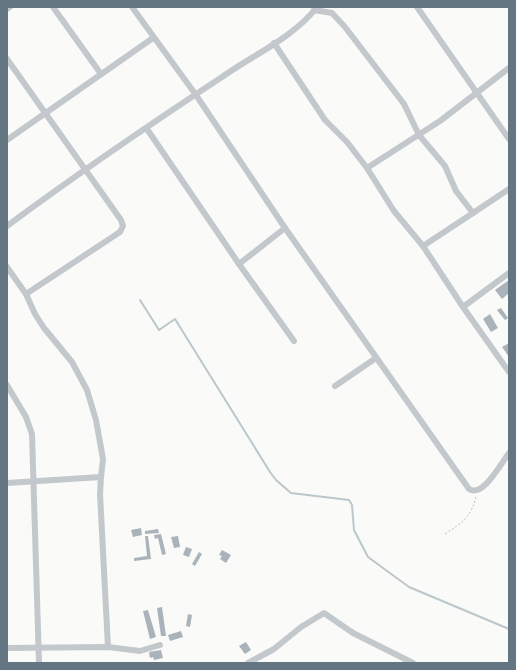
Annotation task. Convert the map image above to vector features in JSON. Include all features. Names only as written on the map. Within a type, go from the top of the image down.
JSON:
[{"type":"street","points":[[53,7],[102,74]]},
{"type":"street","points":[[132,7],[153,38],[196,95],[285,228],[469,489],[472,491],[478,491],[487,484],[509,453]]},
{"type":"street","points":[[417,7],[509,138]]},
{"type":"street","points":[[7,226],[86,168],[147,129],[301,25],[316,9],[332,13],[345,27],[404,104],[419,135],[445,166],[456,191],[473,213]]},
{"type":"street","points":[[7,140],[153,38]]},
{"type":"street","points":[[274,43],[325,120],[347,142],[367,168],[394,211],[423,246],[462,308],[509,372]]},
{"type":"street","points":[[7,59],[86,168],[121,220],[122,230],[26,294]]},
{"type":"street","points":[[367,168],[440,121],[509,68]]},
{"type":"street","points":[[147,129],[238,264],[294,341]]},
{"type":"street","points":[[423,246],[509,189]]},
{"type":"street","points":[[238,264],[285,228]]},
{"type":"street","points":[[7,267],[26,294],[35,314],[72,362],[87,390],[96,420],[103,459],[100,494],[108,646]]},
{"type":"street","points":[[462,308],[509,273]]},
{"type":"street","points":[[335,386],[376,358]]},
{"type":"street","points":[[7,385],[26,417],[32,434],[39,663]]},
{"type":"street","points":[[7,483],[101,476]]},
{"type":"street","points":[[248,663],[274,649],[301,627],[324,613],[353,633],[413,663]]},
{"type":"street","points":[[7,648],[39,646],[108,646],[140,651],[160,645]]},
{"type":"path","points":[[445,534],[461,524],[472,511],[478,491]]},
{"type":"building","points":[[509,280],[509,293],[502,299],[495,290]]},
{"type":"building","points":[[501,308],[508,318],[505,320],[497,310]]},
{"type":"building","points":[[490,314],[498,328],[491,332],[483,319]]},
{"type":"building","points":[[509,343],[509,357],[502,347]]},
{"type":"building","points":[[141,528],[142,535],[133,537],[131,530]]},
{"type":"building","points":[[158,529],[159,533],[145,534],[145,531]]},
{"type":"building","points":[[161,534],[166,554],[162,555],[158,538],[155,539],[154,535]]},
{"type":"building","points":[[145,536],[148,536],[151,559],[134,561],[134,558],[147,556]]},
{"type":"building","points":[[178,536],[180,547],[174,548],[171,537]]},
{"type":"building","points":[[186,547],[192,549],[189,557],[183,555]]},
{"type":"building","points":[[222,550],[231,555],[226,563],[220,559],[222,556],[219,555]]},
{"type":"building","points":[[199,552],[202,554],[195,566],[192,564]]},
{"type":"building","points":[[162,607],[166,636],[161,636],[157,608]]},
{"type":"building","points":[[148,610],[156,637],[150,639],[143,611]]},
{"type":"building","points":[[188,614],[192,615],[190,627],[186,626]]},
{"type":"building","points":[[181,631],[183,637],[170,641],[168,635]]},
{"type":"building","points":[[246,642],[251,650],[245,654],[239,646]]},
{"type":"building","points":[[161,650],[163,658],[154,660],[153,657],[150,658],[149,652]]},
{"type":"waterway","points":[[140,300],[159,330],[175,319],[276,480],[291,493],[349,500],[352,505],[354,530],[368,557],[409,587],[509,629]]}]
